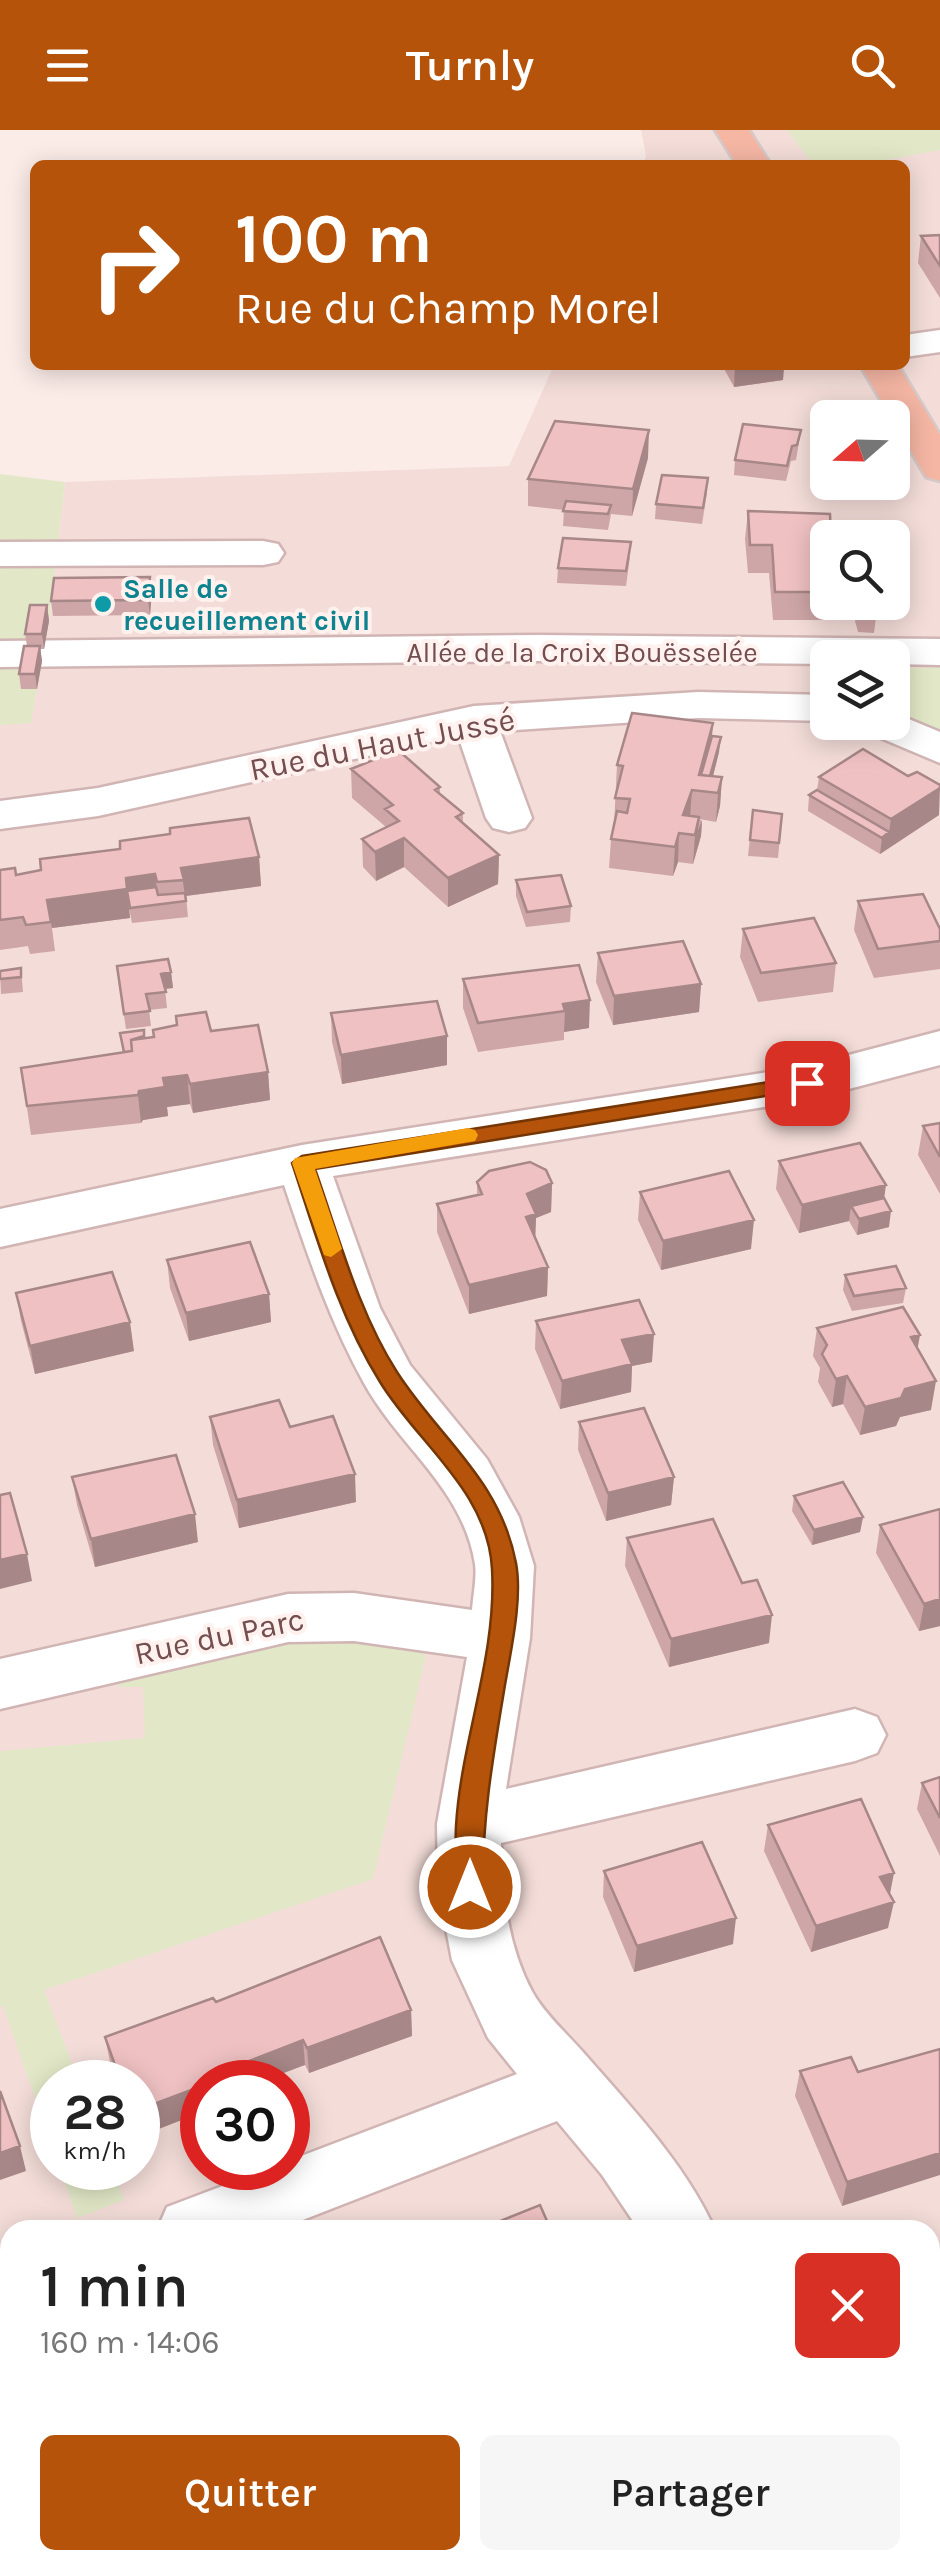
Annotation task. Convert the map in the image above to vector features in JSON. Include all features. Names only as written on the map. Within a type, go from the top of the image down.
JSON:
[{"type":"main road","points":[[882,370],[940,469]]},
{"type":"street","points":[[910,345],[940,341]]},
{"type":"street","points":[[0,554],[264,554]]},
{"type":"street","name":"Allée de la Croix Bouësselée","points":[[0,654],[539,648],[810,652]]},
{"type":"street","name":"Allée de la Croix Bouësselée","points":[[910,652],[940,652]]},
{"type":"street","name":"Rue du Haut Jussé","points":[[0,815],[98,802],[474,720],[698,705],[810,706]]},
{"type":"street","points":[[474,720],[508,818]]},
{"type":"street","points":[[910,735],[940,748]]},
{"type":"street","points":[[0,1228],[302,1163],[807,1083],[940,1048]]},
{"type":"street","points":[[302,1163],[352,1308],[389,1378],[467,1475],[490,1517],[504,1566],[500,1638],[469,1824],[470,1887],[485,1960],[511,2016],[626,2152],[673,2220]]},
{"type":"street","name":"Rue du Parc","points":[[0,1684],[306,1617],[387,1620],[500,1638]]},
{"type":"street","points":[[469,1824],[856,1735]]},
{"type":"street","points":[[218,2220],[569,2085]]},
{"type":"shaded area","points":[[641,130],[940,130],[940,2220],[0,2220],[0,725],[31,722],[49,621],[65,482],[509,466],[552,370],[910,370],[910,160],[645,160]]},
{"type":"green space","points":[[787,130],[940,130],[940,150],[886,160],[809,160]]},
{"type":"green space","points":[[0,474],[65,482],[49,621],[31,723],[0,725]]},
{"type":"green space","points":[[940,667],[940,731],[910,719],[910,668]]},
{"type":"green space","points":[[270,1633],[412,1641],[426,1656],[373,1879],[44,1990],[71,2060],[30,2060],[30,2084],[3,2006],[0,2007],[0,1751],[145,1738],[143,1687],[119,1687],[111,1678]]},
{"type":"green space","points":[[67,2190],[120,2190],[124,2200],[77,2218]]},
{"type":"building","points":[[940,235],[940,266],[921,236]]},
{"type":"building","points":[[555,421],[649,430],[633,489],[528,479]]},
{"type":"building","points":[[743,424],[801,430],[787,466],[735,460]]},
{"type":"building","points":[[662,475],[708,478],[703,508],[656,504]]},
{"type":"building","points":[[566,501],[611,505],[608,514],[563,511]]},
{"type":"building","points":[[748,511],[830,514],[830,520],[810,520],[810,592],[775,592],[772,545],[750,545]]},
{"type":"building","points":[[563,538],[631,542],[626,571],[558,568]]},
{"type":"building","points":[[150,577],[148,600],[51,601],[54,578]]},
{"type":"building","points":[[30,605],[47,605],[42,634],[25,634]]},
{"type":"building","points":[[24,646],[40,646],[35,674],[19,674]]},
{"type":"building","points":[[632,713],[713,723],[699,775],[722,777],[718,793],[692,790],[683,815],[699,817],[695,835],[679,833],[675,847],[611,839],[617,811],[627,813],[630,799],[615,798],[623,766],[617,765]]},
{"type":"building","points":[[712,736],[721,737],[710,776],[701,775]]},
{"type":"building","points":[[863,749],[908,776],[917,772],[940,788],[891,819],[819,777]]},
{"type":"building","points":[[398,750],[463,813],[456,817],[499,855],[448,878],[404,838],[375,852],[362,839],[399,821],[385,809],[393,805],[351,769]]},
{"type":"building","points":[[817,790],[889,832],[882,838],[809,795]]},
{"type":"building","points":[[753,810],[782,814],[779,843],[750,840]]},
{"type":"building","points":[[249,818],[259,857],[181,868],[184,880],[157,882],[155,874],[126,878],[127,889],[47,900],[51,922],[26,925],[23,917],[0,920],[0,870],[15,868],[16,875],[41,870],[40,859],[120,849],[120,841],[170,834],[170,828]]},
{"type":"building","points":[[561,875],[571,906],[527,912],[516,880]]},
{"type":"building","points":[[156,887],[158,895],[185,893],[186,901],[130,908],[127,891]]},
{"type":"building","points":[[923,894],[940,929],[940,941],[878,949],[858,901]]},
{"type":"building","points":[[814,918],[836,963],[761,973],[743,929]]},
{"type":"building","points":[[683,941],[701,984],[614,996],[598,953]]},
{"type":"building","points":[[168,959],[171,972],[161,974],[166,992],[146,994],[150,1011],[124,1014],[117,966]]},
{"type":"building","points":[[579,965],[590,1000],[563,1004],[565,1011],[478,1023],[463,979]]},
{"type":"building","points":[[21,968],[21,977],[0,979],[0,971]]},
{"type":"building","points":[[437,1001],[447,1036],[341,1055],[331,1013]]},
{"type":"building","points":[[206,1012],[211,1031],[258,1025],[268,1072],[190,1084],[187,1075],[163,1078],[165,1087],[139,1091],[138,1095],[27,1106],[21,1068],[132,1051],[131,1040],[154,1037],[153,1030],[177,1025],[176,1016]]},
{"type":"building","points":[[144,1030],[144,1036],[131,1040],[132,1051],[124,1052],[120,1033]]},
{"type":"building","points":[[940,1123],[940,1157],[923,1126]]},
{"type":"building","points":[[860,1143],[886,1185],[802,1205],[779,1161]]},
{"type":"building","points":[[530,1162],[546,1170],[552,1183],[527,1194],[536,1214],[526,1217],[548,1267],[469,1285],[437,1204],[482,1194],[477,1182],[489,1171]]},
{"type":"building","points":[[729,1171],[754,1220],[663,1241],[640,1192]]},
{"type":"building","points":[[884,1198],[891,1211],[859,1219],[851,1206]]},
{"type":"building","points":[[250,1242],[269,1294],[186,1313],[167,1260]]},
{"type":"building","points":[[896,1266],[906,1288],[854,1296],[845,1275]]},
{"type":"building","points":[[112,1272],[130,1322],[30,1346],[16,1293]]},
{"type":"building","points":[[639,1300],[654,1334],[622,1340],[632,1364],[562,1381],[536,1321]]},
{"type":"building","points":[[903,1307],[920,1335],[911,1337],[936,1381],[905,1389],[901,1398],[865,1407],[847,1376],[836,1379],[822,1354],[827,1345],[817,1328]]},
{"type":"building","points":[[279,1400],[290,1427],[333,1416],[355,1474],[237,1500],[210,1417]]},
{"type":"building","points":[[644,1408],[674,1477],[608,1493],[579,1422]]},
{"type":"building","points":[[176,1455],[195,1514],[91,1539],[72,1477]]},
{"type":"building","points":[[843,1482],[863,1517],[814,1530],[794,1496]]},
{"type":"building","points":[[10,1493],[27,1554],[0,1560],[0,1495]]},
{"type":"building","points":[[940,1509],[940,1599],[924,1604],[880,1525]]},
{"type":"building","points":[[713,1519],[742,1583],[757,1580],[772,1615],[671,1639],[627,1538]]},
{"type":"building","points":[[940,1777],[940,1818],[922,1783]]},
{"type":"building","points":[[861,1799],[894,1873],[880,1877],[894,1902],[816,1926],[768,1825]]},
{"type":"building","points":[[702,1842],[736,1918],[637,1946],[604,1871]]},
{"type":"building","points":[[380,1937],[411,2010],[307,2048],[303,2040],[252,2060],[180,2060],[180,2094],[160,2102],[160,2060],[113,2060],[105,2037],[213,1998],[216,2002]]},
{"type":"building","points":[[940,2049],[940,2153],[847,2182],[800,2071],[851,2057],[858,2072]]},
{"type":"building","points":[[0,2091],[20,2146],[0,2153]]},
{"type":"building","points":[[540,2205],[547,2220],[503,2220]]},
{"type":"slow traffic","points":[[331,1249],[302,1163],[468,1135]]},
{"type":"place","name":"Salle de recueillement civil","points":[[103,604]]},
{"type":"route","points":[[470,1887],[469,1824],[500,1638],[504,1566],[490,1517],[467,1475],[389,1378],[352,1308],[302,1163],[807,1083]]}]
